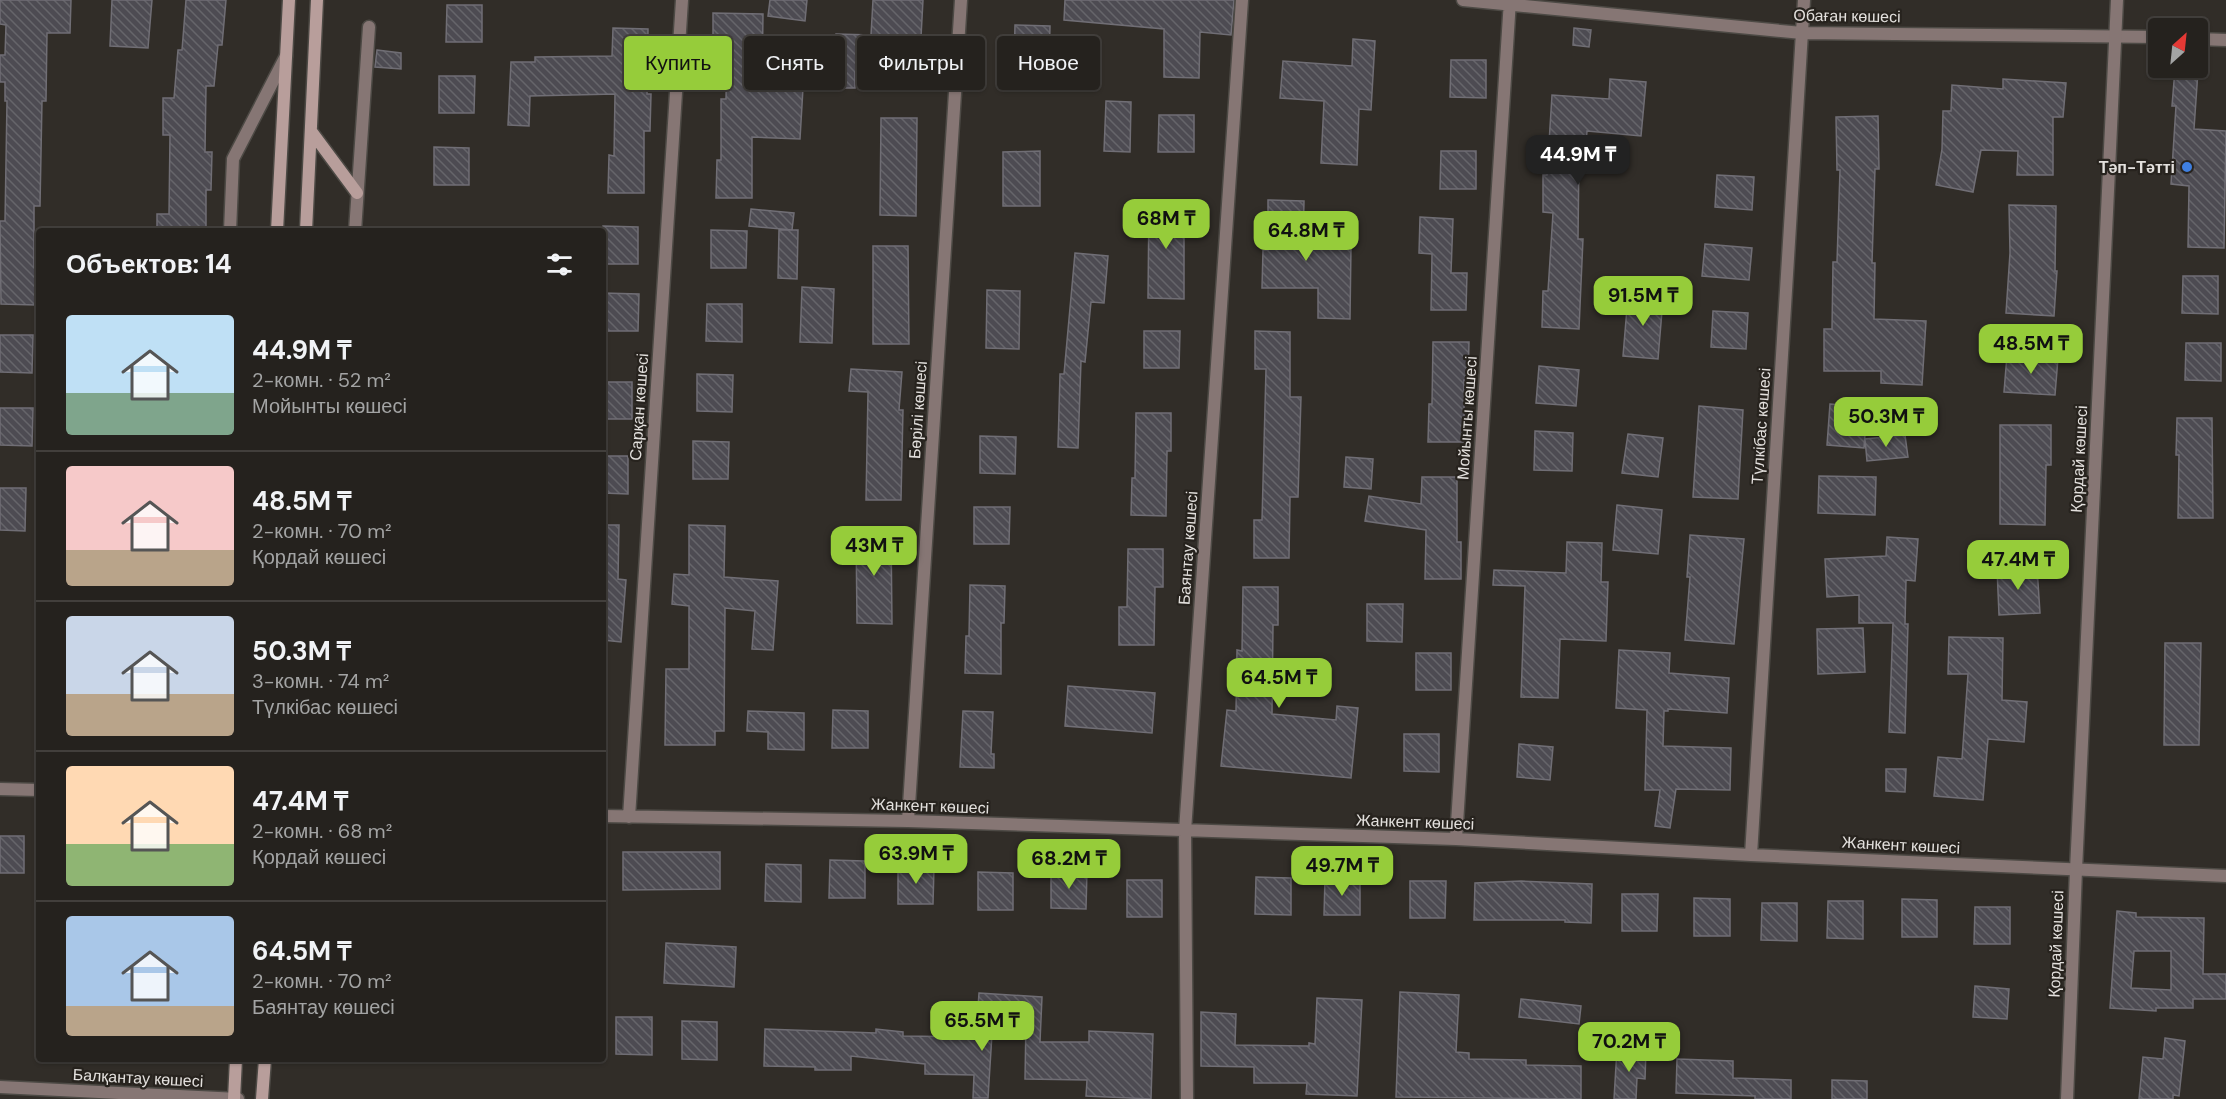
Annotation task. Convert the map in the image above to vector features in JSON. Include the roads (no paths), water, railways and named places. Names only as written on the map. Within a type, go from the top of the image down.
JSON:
[{"type":"main road","points":[[277,228],[289,0]]},
{"type":"main road","points":[[306,228],[317,0]]},
{"type":"main road","points":[[311,131],[357,193]]},
{"type":"main road","points":[[235,1099],[236,1062]]},
{"type":"main road","points":[[262,1099],[265,1062]]},
{"type":"street","name":"Сарқан көшесі","points":[[629,817],[682,0]]},
{"type":"street","name":"Бөрілі көшесі","points":[[908,821],[962,0]]},
{"type":"street","name":"Баянтау көшесі","points":[[1187,1099],[1185,831],[1242,0]]},
{"type":"street","name":"Обаған көшесі","points":[[1463,0],[1802,33],[2148,37]]},
{"type":"street","name":"Түлкібас көшесі","points":[[1751,855],[1804,0]]},
{"type":"street","name":"Қордай көшесі","points":[[2067,1099],[2117,0]]},
{"type":"street","name":"Мойынты көшесі","points":[[1456,839],[1510,3]]},
{"type":"street","points":[[355,228],[369,27]]},
{"type":"street","points":[[2208,39],[2226,40]]},
{"type":"street","points":[[230,228],[233,159],[286,56]]},
{"type":"street","points":[[0,789],[36,790]]},
{"type":"street","name":"Жанкент көшесі","points":[[606,816],[908,821],[1456,839],[1751,855],[2226,876]]},
{"type":"street","name":"Балқантау көшесі","points":[[0,1087],[235,1099]]},
{"type":"place","name":"Тәп-Тәтті","points":[[2187,167]]}]
